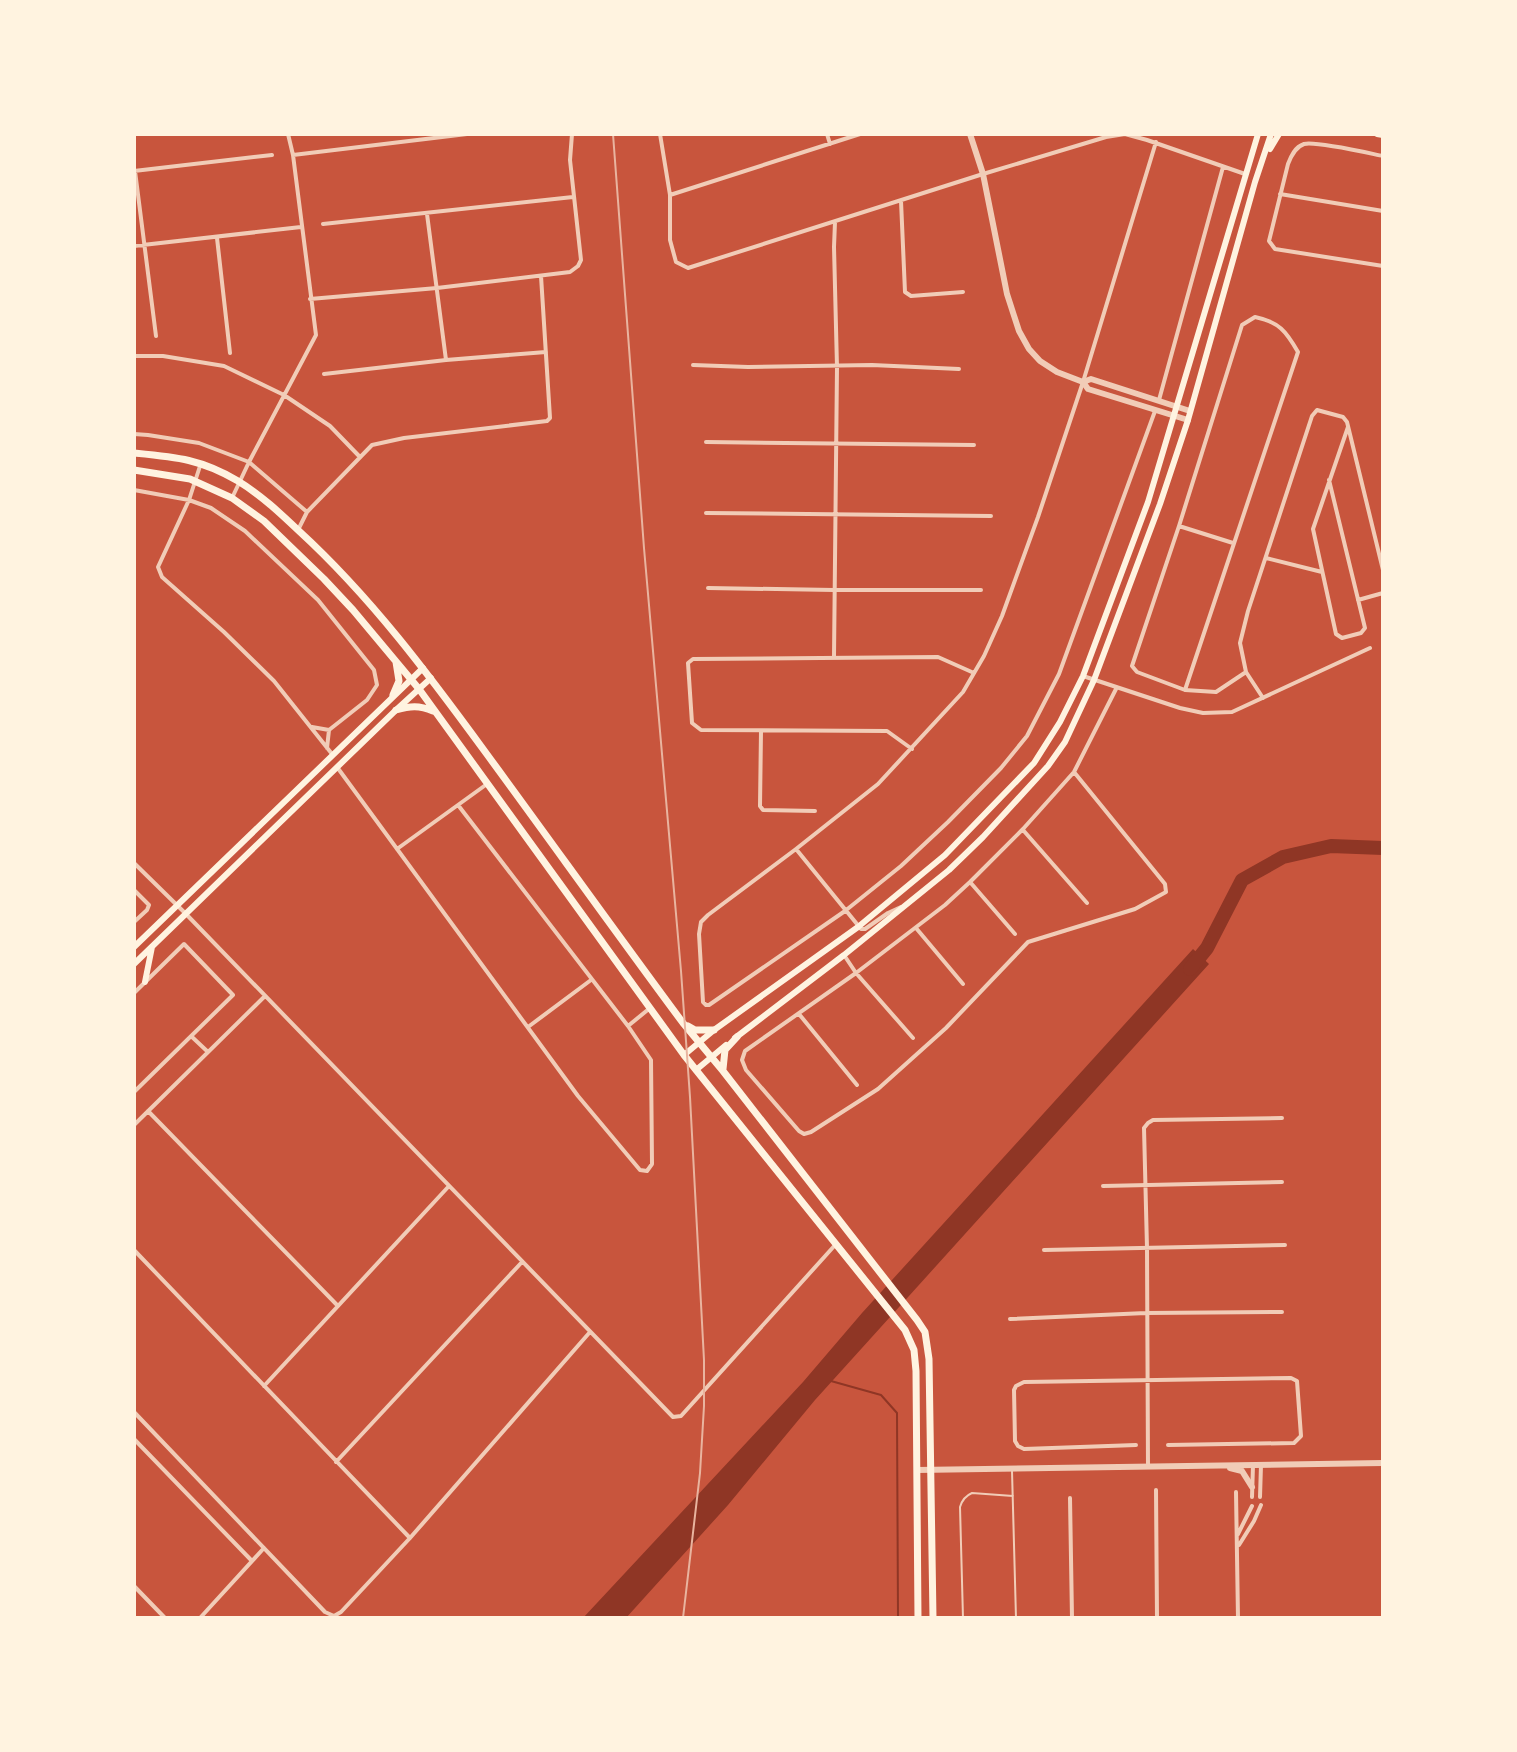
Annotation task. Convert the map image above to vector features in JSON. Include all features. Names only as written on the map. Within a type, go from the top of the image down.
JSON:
[{"type":"main road","points":[[684,1055],[858,927],[945,855],[1034,763],[1060,722],[1083,676],[1148,502],[1258,134]]},
{"type":"main road","points":[[696,1070],[949,870],[1048,766],[1065,742],[1094,680],[1188,420],[1271,134]]},
{"type":"main road","points":[[1255,182],[1279,134]]},
{"type":"main road","points":[[134,453],[201,463],[239,482],[273,507],[366,598],[431,678],[683,1023],[910,1310],[925,1332],[929,1359],[933,1618]]},
{"type":"main road","points":[[134,470],[196,481],[232,498],[264,521],[324,579],[419,689],[684,1055],[905,1330],[914,1350],[918,1618]]},
{"type":"main road","points":[[393,695],[399,681],[396,660]]},
{"type":"main road","points":[[134,947],[330,751],[423,668]]},
{"type":"main road","points":[[134,964],[431,678]]},
{"type":"main road","points":[[396,710],[423,706],[435,712]]},
{"type":"main road","points":[[145,982],[152,947]]},
{"type":"main road","points":[[683,1023],[695,1030],[714,1030]]},
{"type":"main road","points":[[723,1071],[725,1050],[737,1037]]},
{"type":"street","points":[[232,498],[316,335],[288,134]]},
{"type":"street","points":[[381,134],[382,144]]},
{"type":"street","points":[[293,155],[467,134]]},
{"type":"street","points":[[310,299],[570,272],[581,260],[570,160],[572,134]]},
{"type":"street","points":[[660,134],[670,195],[670,240],[676,262],[688,268],[1106,137],[1125,134],[1156,142],[1245,174]]},
{"type":"street","points":[[827,134],[830,144]]},
{"type":"street","points":[[670,195],[860,134]]},
{"type":"street","points":[[970,134],[983,174],[1007,294],[1019,331],[1029,349],[1040,361],[1057,372],[1083,382],[1088,389],[1188,420]]},
{"type":"street","points":[[1155,410],[1059,674],[1027,736],[1001,768],[901,866],[845,911],[706,1005],[703,1002],[701,922],[878,784],[963,692],[974,673],[1002,616],[1038,517],[1083,382],[1156,142]]},
{"type":"street","points":[[1383,156],[1312,143],[1298,147],[1291,156],[1269,235],[1270,245],[1275,249],[1383,266]]},
{"type":"street","points":[[156,336],[135,171],[272,155]]},
{"type":"street","points":[[1158,401],[1223,167]]},
{"type":"street","points":[[1280,194],[1383,211]]},
{"type":"street","points":[[323,224],[573,197]]},
{"type":"street","points":[[901,201],[905,292],[911,296],[963,292]]},
{"type":"street","points":[[427,214],[446,360]]},
{"type":"street","points":[[834,657],[835,222]]},
{"type":"street","points":[[134,246],[301,227]]},
{"type":"street","points":[[217,238],[230,353]]},
{"type":"street","points":[[298,530],[307,512],[372,445],[404,438],[547,421],[551,414],[541,276]]},
{"type":"street","points":[[1185,690],[1298,352],[1288,334],[1270,320],[1255,317],[1242,325],[1132,666],[1137,672],[1185,690],[1216,692],[1246,672]]},
{"type":"street","points":[[324,374],[546,352]]},
{"type":"street","points":[[134,356],[163,356],[224,366],[284,395],[330,426],[359,456]]},
{"type":"street","points":[[693,365],[872,365],[959,369]]},
{"type":"street","points":[[1083,382],[1091,379],[1190,411]]},
{"type":"street","points":[[1263,698],[1246,672],[1240,643],[1248,611],[1317,410],[1343,417],[1347,422],[1383,570]]},
{"type":"street","points":[[1329,480],[1365,628],[1342,638],[1338,636],[1313,529],[1329,480],[1348,427]]},
{"type":"street","points":[[134,434],[199,443],[249,462],[307,512]]},
{"type":"street","points":[[706,442],[974,445]]},
{"type":"street","points":[[201,463],[189,500],[163,552],[158,567],[162,577],[263,671],[330,751]]},
{"type":"street","points":[[134,490],[189,500],[211,508],[245,531],[318,600],[374,670],[377,685],[367,700],[329,730],[311,727]]},
{"type":"street","points":[[706,513],[991,516]]},
{"type":"street","points":[[1179,526],[1233,543]]},
{"type":"street","points":[[1266,557],[1322,572]]},
{"type":"street","points":[[708,588],[981,590]]},
{"type":"street","points":[[1358,600],[1383,593]]},
{"type":"street","points":[[1083,676],[1180,708],[1203,713],[1232,712],[1370,648]]},
{"type":"street","points":[[912,749],[887,731],[701,730],[692,723],[689,661],[938,657],[974,673]]},
{"type":"street","points":[[1074,772],[1165,884],[1166,892],[1135,909],[1028,942],[946,1028],[878,1089],[804,1134],[746,1070],[742,1060],[745,1051],[916,928],[970,882],[1074,772],[1117,687]]},
{"type":"street","points":[[329,730],[330,751]]},
{"type":"street","points":[[761,731],[760,806],[763,810],[815,811]]},
{"type":"street","points":[[337,767],[578,1096],[640,1170],[647,1171],[652,1164],[651,1060],[458,805]]},
{"type":"street","points":[[397,849],[487,784]]},
{"type":"street","points":[[1023,829],[1087,903]]},
{"type":"street","points":[[796,849],[858,927],[865,929],[907,904]]},
{"type":"street","points":[[134,863],[673,1417],[681,1416],[836,1244]]},
{"type":"street","points":[[970,882],[1015,934]]},
{"type":"street","points":[[134,890],[149,905],[134,922]]},
{"type":"street","points":[[916,928],[963,984]]},
{"type":"street","points":[[134,993],[184,944],[233,995],[134,1092]]},
{"type":"street","points":[[844,955],[913,1038]]},
{"type":"street","points":[[528,1027],[591,980]]},
{"type":"street","points":[[134,1125],[265,996]]},
{"type":"street","points":[[628,1026],[650,1008]]},
{"type":"street","points":[[799,1014],[857,1085]]},
{"type":"street","points":[[191,1036],[208,1052]]},
{"type":"street","points":[[148,1111],[338,1306]]},
{"type":"street","points":[[1148,1466],[1144,1128],[1153,1120],[1282,1118]]},
{"type":"street","points":[[1103,1186],[1282,1182]]},
{"type":"street","points":[[264,1386],[449,1186]]},
{"type":"street","points":[[1044,1250],[1285,1245]]},
{"type":"street","points":[[134,1250],[410,1538]]},
{"type":"street","points":[[336,1462],[522,1262]]},
{"type":"street","points":[[1010,1319],[1146,1313],[1282,1312]]},
{"type":"street","points":[[134,1412],[325,1612],[334,1616],[410,1538],[590,1332]]},
{"type":"street","points":[[1136,1445],[1024,1449],[1015,1441],[1014,1390],[1024,1382],[1291,1378],[1297,1381],[1301,1436],[1294,1443],[1168,1445]]},
{"type":"street","points":[[134,1439],[252,1561]]},
{"type":"street","points":[[917,1470],[1383,1463]]},
{"type":"street","points":[[1252,1497],[1257,1465]]},
{"type":"street","points":[[1257,1465],[1260,1497]]},
{"type":"street","points":[[1223,1466],[1242,1471],[1252,1487]]},
{"type":"street","points":[[1156,1490],[1157,1618]]},
{"type":"street","points":[[1236,1492],[1238,1618]]},
{"type":"street","points":[[1070,1498],[1072,1618]]},
{"type":"street","points":[[1237,1548],[1261,1505]]},
{"type":"street","points":[[1237,1536],[1252,1506]]},
{"type":"street","points":[[200,1618],[264,1548]]},
{"type":"street","points":[[134,1586],[165,1618]]},
{"type":"lane","points":[[1012,1468],[1016,1618]]},
{"type":"lane","points":[[963,1618],[962,1501],[972,1493],[1013,1496]]},
{"type":"shaded area","points":[[1193,949],[1209,964],[815,1400],[728,1505],[626,1618],[583,1618],[803,1382]]},
{"type":"waterway","points":[[1190,969],[1207,948],[1242,880],[1283,857],[1331,846],[1383,848]]},
{"type":"waterway","points":[[1380,848],[1383,853]]},
{"type":"waterway","points":[[831,1381],[881,1395],[897,1413],[898,1618]]},
{"type":"railway","points":[[613,134],[644,548],[681,971],[704,1360],[700,1473],[683,1618]]}]
